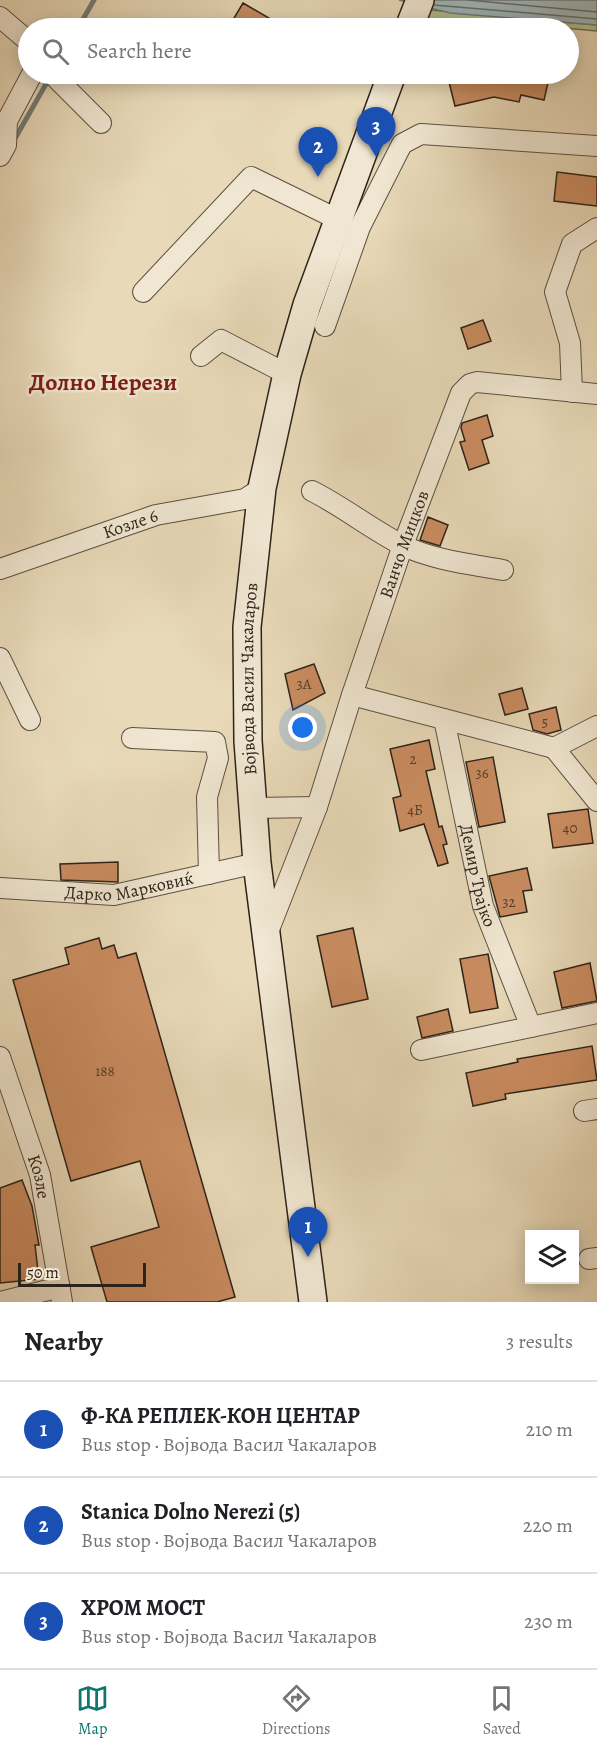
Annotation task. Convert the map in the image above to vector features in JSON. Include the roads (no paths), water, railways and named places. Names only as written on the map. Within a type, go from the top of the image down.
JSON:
[{"type":"street","points":[[413,18],[420,0]]},
{"type":"street","points":[[0,17],[18,32]]},
{"type":"street","points":[[0,156],[6,146],[7,121],[27,84]]},
{"type":"street","points":[[62,84],[101,123]]},
{"type":"street","name":"Војвода Васил Чакаларов","points":[[313,1302],[258,863],[248,741],[247,627],[262,488],[287,374],[307,305],[388,84]]},
{"type":"street","points":[[325,326],[360,227],[402,144],[413,136],[422,134],[501,138],[597,146]]},
{"type":"street","points":[[143,292],[251,177],[339,220]]},
{"type":"street","points":[[572,392],[570,343],[555,292],[572,244],[597,228]]},
{"type":"street","points":[[201,356],[221,340],[287,374]]},
{"type":"street","name":"Ванчо Мицков","points":[[267,935],[317,807],[403,545],[461,393],[465,387],[477,382],[485,382],[597,394]]},
{"type":"street","name":"Козле 6","points":[[0,569],[156,515],[245,499],[262,488]]},
{"type":"street","points":[[312,491],[342,506],[403,545],[434,556],[503,570]]},
{"type":"street","points":[[0,658],[30,720]]},
{"type":"street","points":[[352,695],[554,748],[597,801]]},
{"type":"street","name":"Демир Трајко","points":[[444,719],[483,906],[531,1027]]},
{"type":"street","points":[[554,748],[597,726]]},
{"type":"street","points":[[132,738],[214,741],[218,758],[207,797],[209,874]]},
{"type":"street","points":[[254,808],[317,807]]},
{"type":"street","name":"Дарко Марковиќ","points":[[0,888],[114,895],[258,863]]},
{"type":"street","points":[[421,1050],[597,1013]]},
{"type":"street","name":"Козле","points":[[0,1057],[40,1175],[61,1295]]},
{"type":"street","points":[[0,1302],[61,1295]]},
{"type":"water","points":[[399,0],[597,0],[597,25],[579,24],[579,18],[511,18],[450,13]]},
{"type":"waterway","points":[[84,18],[94,0]]},
{"type":"waterway","points":[[13,142],[46,84]]},
{"type":"place","name":"ХРОМ МОСТ","points":[[376,157]]},
{"type":"place","name":"Stanica Dolno Nerezi (5)","points":[[318,177]]},
{"type":"place","name":"Ф-КА РЕПЛЕК-КОН ЦЕНТАР","points":[[308,1257]]},
{"type":"district","name":"Долно Нерези","points":[[103,382]]}]
